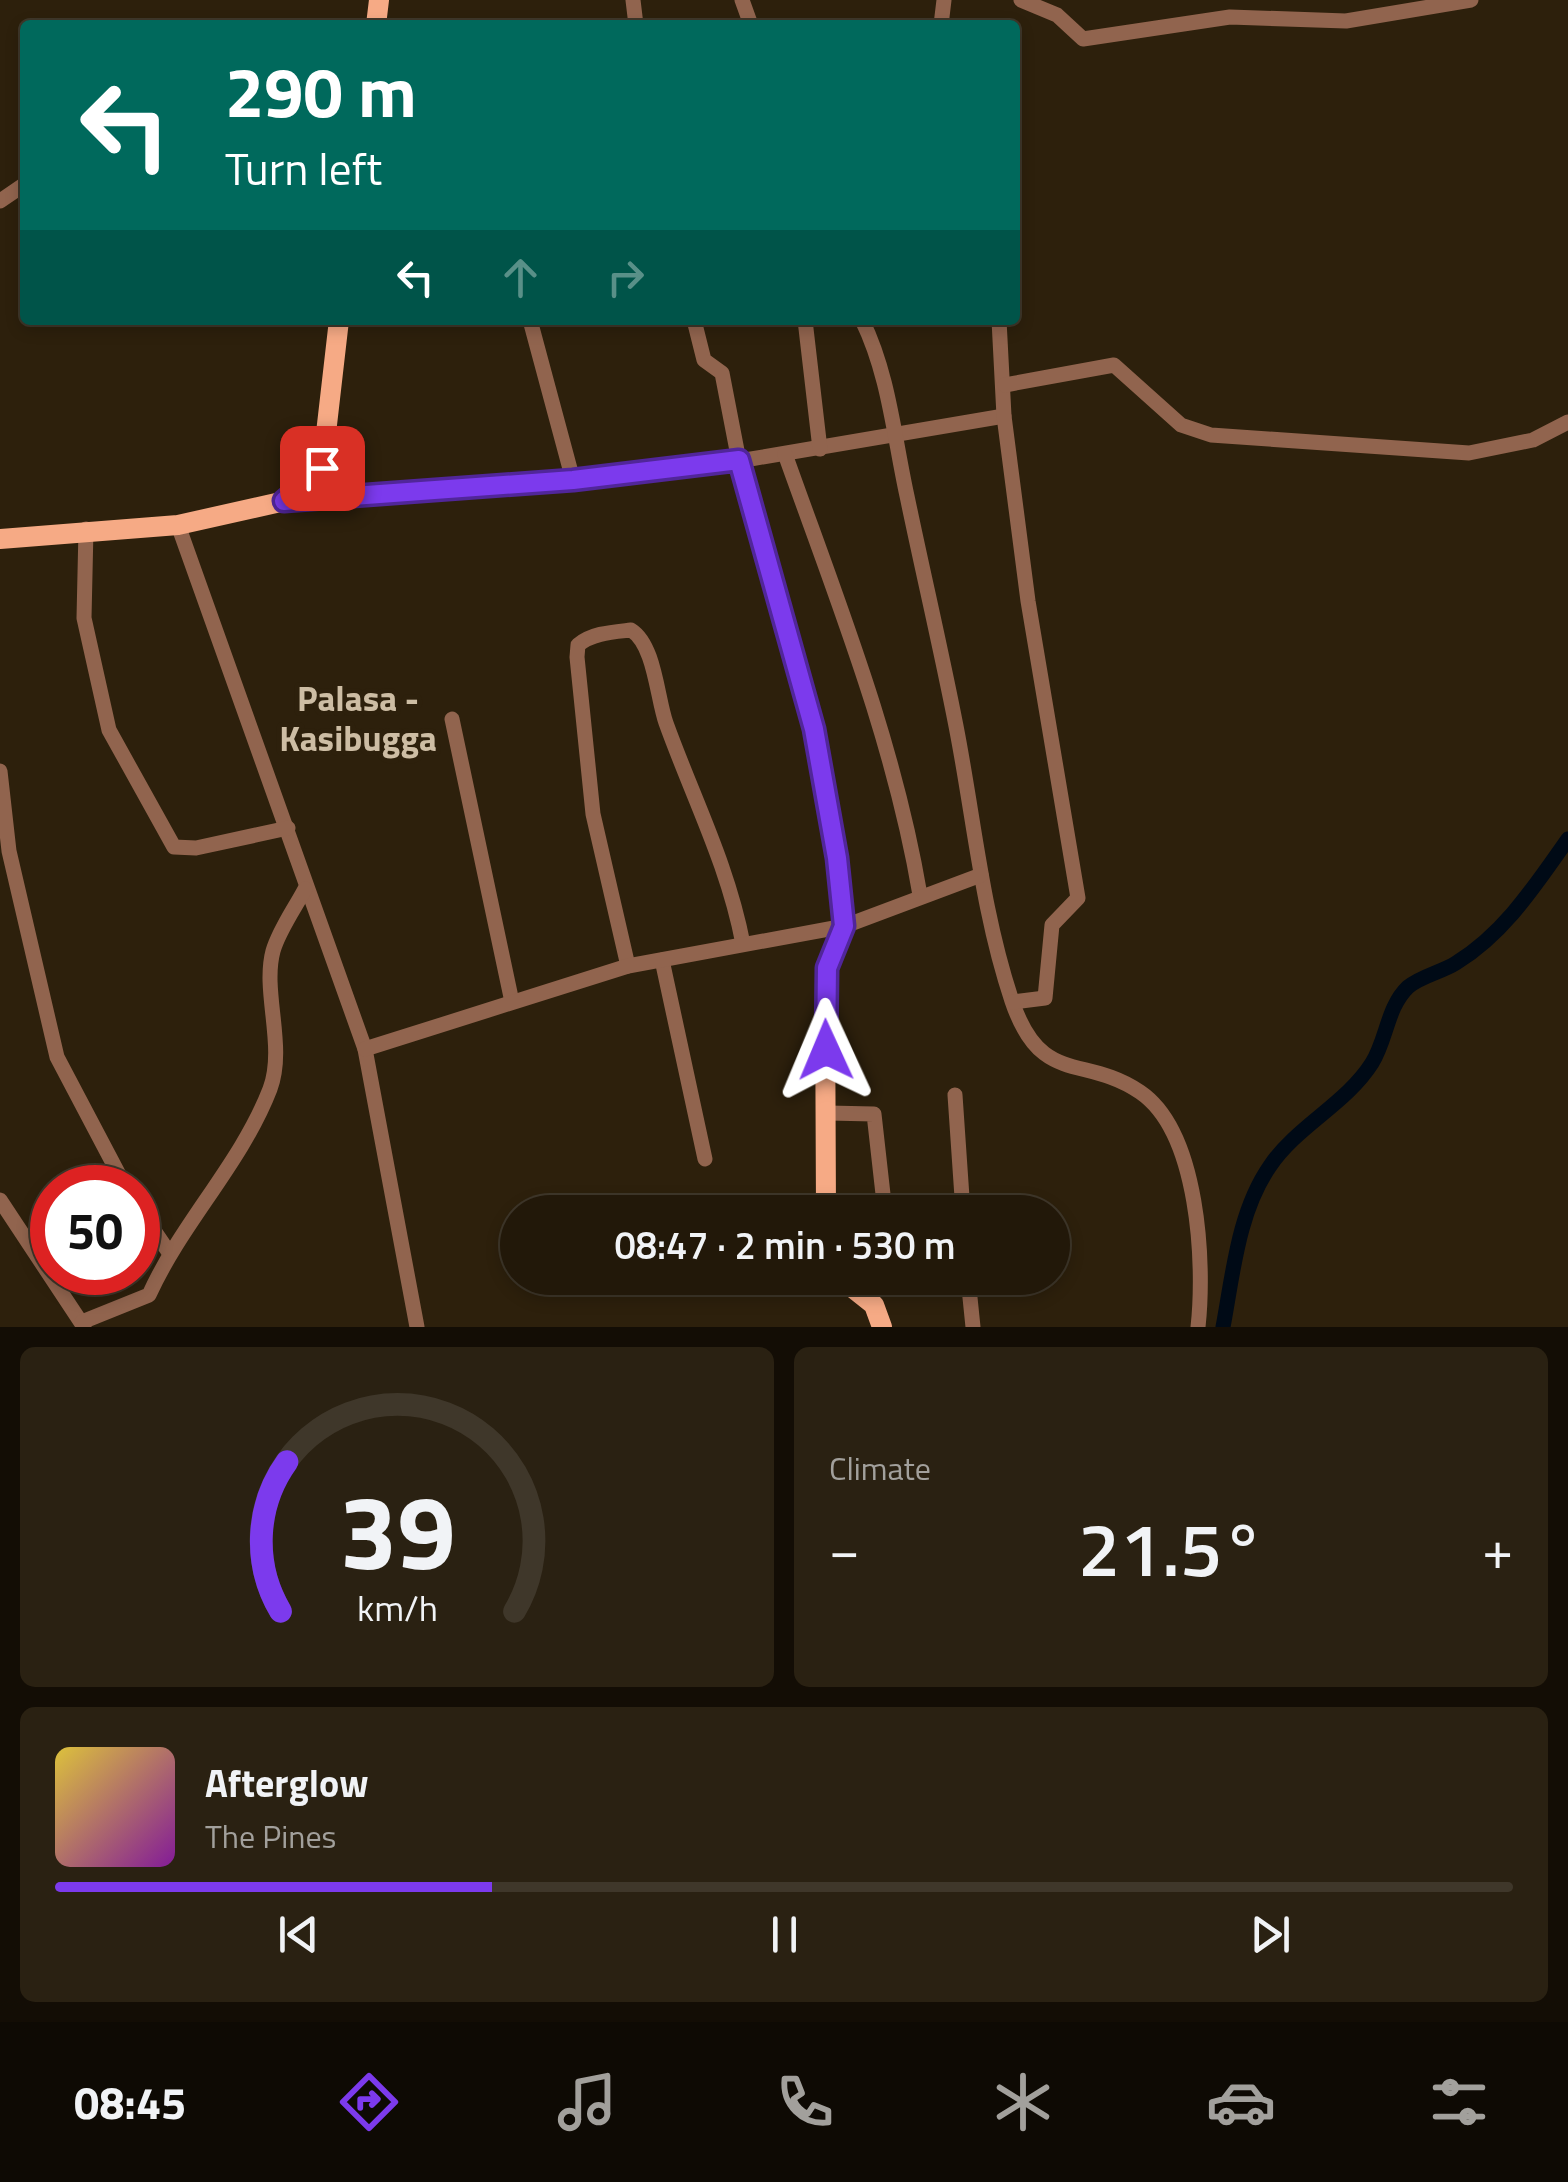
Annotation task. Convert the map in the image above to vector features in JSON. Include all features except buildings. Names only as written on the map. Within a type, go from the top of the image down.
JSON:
[{"type":"main road","points":[[284,501],[322,468],[338,325]]},
{"type":"main road","points":[[0,539],[86,529],[178,526],[284,501],[573,480],[739,460],[814,729],[844,926],[827,968],[825,987],[826,1195]]},
{"type":"main road","points":[[862,1295],[874,1304],[882,1327]]},
{"type":"street","points":[[1021,0],[1057,15],[1083,38],[1276,8],[1346,21],[1471,0]]},
{"type":"street","points":[[531,325],[573,480]]},
{"type":"street","points":[[695,325],[704,360],[722,373],[739,460],[894,438],[1004,416]]},
{"type":"street","points":[[806,325],[820,449]]},
{"type":"street","points":[[864,325],[890,402],[894,438],[956,726],[981,875],[1013,1002],[1036,1048],[1051,1059],[1129,1086],[1160,1112],[1185,1168],[1200,1229],[1198,1327]]},
{"type":"street","points":[[999,325],[1004,416],[1028,602],[1078,898],[1052,925],[1045,998],[1013,1002]]},
{"type":"street","points":[[1004,384],[1114,365],[1192,430],[1348,446],[1492,450],[1533,440],[1568,422]]},
{"type":"street","points":[[785,454],[877,707],[906,813],[920,895]]},
{"type":"street","points":[[178,526],[364,1049],[418,1327]]},
{"type":"street","points":[[86,529],[84,618],[109,730],[174,847],[196,848],[288,828]]},
{"type":"street","points":[[628,966],[593,814],[577,657],[578,645],[584,640],[610,632],[631,630],[642,642],[665,720],[726,872],[743,944]]},
{"type":"street","points":[[452,719],[512,1002]]},
{"type":"street","points":[[0,771],[9,852],[57,1057],[114,1165]]},
{"type":"street","points":[[364,1049],[628,966],[844,926],[981,875]]},
{"type":"street","points":[[0,1200],[90,1323],[149,1295],[168,1251],[230,1166],[269,1090],[275,1069],[272,952],[305,889]]},
{"type":"street","points":[[662,960],[704,1159]]},
{"type":"street","points":[[954,1095],[962,1195]]},
{"type":"street","points":[[828,1113],[874,1114],[883,1195]]},
{"type":"street","points":[[160,1239],[168,1251]]},
{"type":"street","points":[[970,1295],[974,1327]]},
{"type":"waterway","points":[[1223,1327],[1244,1223],[1270,1166],[1361,1078],[1377,1054],[1396,1004],[1408,987],[1456,963],[1490,937],[1518,907],[1568,839]]},
{"type":"district","name":"Palasa - Kasibugga","points":[[358,718]]},
{"type":"route","points":[[322,468],[284,501],[573,480],[739,460],[814,729],[837,858],[844,926],[827,968],[826,1050]]}]
